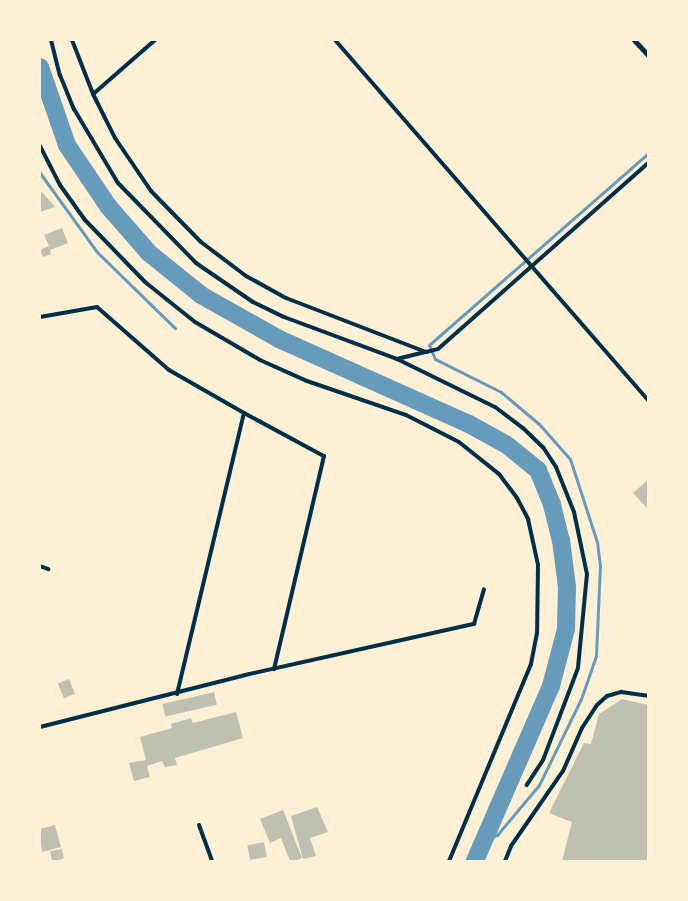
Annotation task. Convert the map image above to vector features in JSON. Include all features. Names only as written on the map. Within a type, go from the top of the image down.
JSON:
[{"type":"street","points":[[51,40],[60,74],[89,137],[118,183],[175,244],[253,302],[397,359],[495,407],[523,428],[543,447],[556,468],[574,512],[587,574],[578,668],[543,760],[527,785]]},
{"type":"street","points":[[72,40],[93,94],[115,138],[151,191],[201,242],[246,276],[286,298],[426,352]]},
{"type":"street","points":[[93,94],[155,40]]},
{"type":"street","points":[[335,40],[648,400]]},
{"type":"street","points":[[634,40],[648,56]]},
{"type":"street","points":[[40,146],[60,184],[85,220],[145,282],[195,322],[260,360],[307,381],[406,415],[459,442],[499,474],[517,498],[528,519],[538,565],[537,633],[533,656],[449,861]]},
{"type":"street","points":[[397,359],[438,349],[648,163]]},
{"type":"street","points":[[40,317],[97,307],[169,370],[244,414],[324,456],[274,669]]},
{"type":"street","points":[[177,694],[244,414]]},
{"type":"street","points":[[40,566],[48,569]]},
{"type":"street","points":[[40,727],[274,669],[474,624],[484,589]]},
{"type":"street","points":[[505,861],[511,846],[562,771],[582,728],[597,705],[607,696],[621,692],[648,696]]},
{"type":"street","points":[[199,826],[212,861]]},
{"type":"building","points":[[42,192],[55,207],[40,212],[40,193]]},
{"type":"building","points":[[62,228],[68,243],[50,250],[51,254],[43,257],[40,250],[49,246],[44,235]]},
{"type":"building","points":[[648,480],[648,509],[633,493]]},
{"type":"building","points":[[69,679],[75,694],[64,698],[58,683]]},
{"type":"building","points":[[214,692],[217,705],[165,717],[162,704]]},
{"type":"building","points":[[622,699],[648,705],[648,861],[562,861],[572,822],[549,813],[584,743],[591,744],[599,714]]},
{"type":"building","points":[[236,712],[243,738],[175,758],[177,765],[165,767],[162,761],[147,766],[150,777],[134,781],[129,763],[146,760],[140,737],[172,728],[171,724],[191,718],[193,723]]},
{"type":"building","points":[[317,807],[328,832],[310,838],[316,856],[303,859],[291,816]]},
{"type":"building","points":[[283,810],[302,858],[295,861],[290,861],[281,838],[270,843],[260,819]]},
{"type":"building","points":[[55,825],[61,847],[42,852],[40,829]]},
{"type":"building","points":[[264,842],[267,857],[250,860],[247,845]]},
{"type":"building","points":[[62,849],[64,859],[52,861],[50,851]]},
{"type":"waterway","points":[[40,67],[67,145],[108,206],[149,253],[201,295],[279,339],[469,424],[507,445],[538,470],[552,505],[561,540],[567,587],[566,629],[551,686],[475,861]]},
{"type":"waterway","points":[[483,840],[497,835],[539,785],[581,699],[596,656],[600,566],[597,542],[570,459],[539,424],[501,392],[435,359],[429,345],[648,153]]},
{"type":"waterway","points":[[40,173],[97,252],[175,328]]}]
